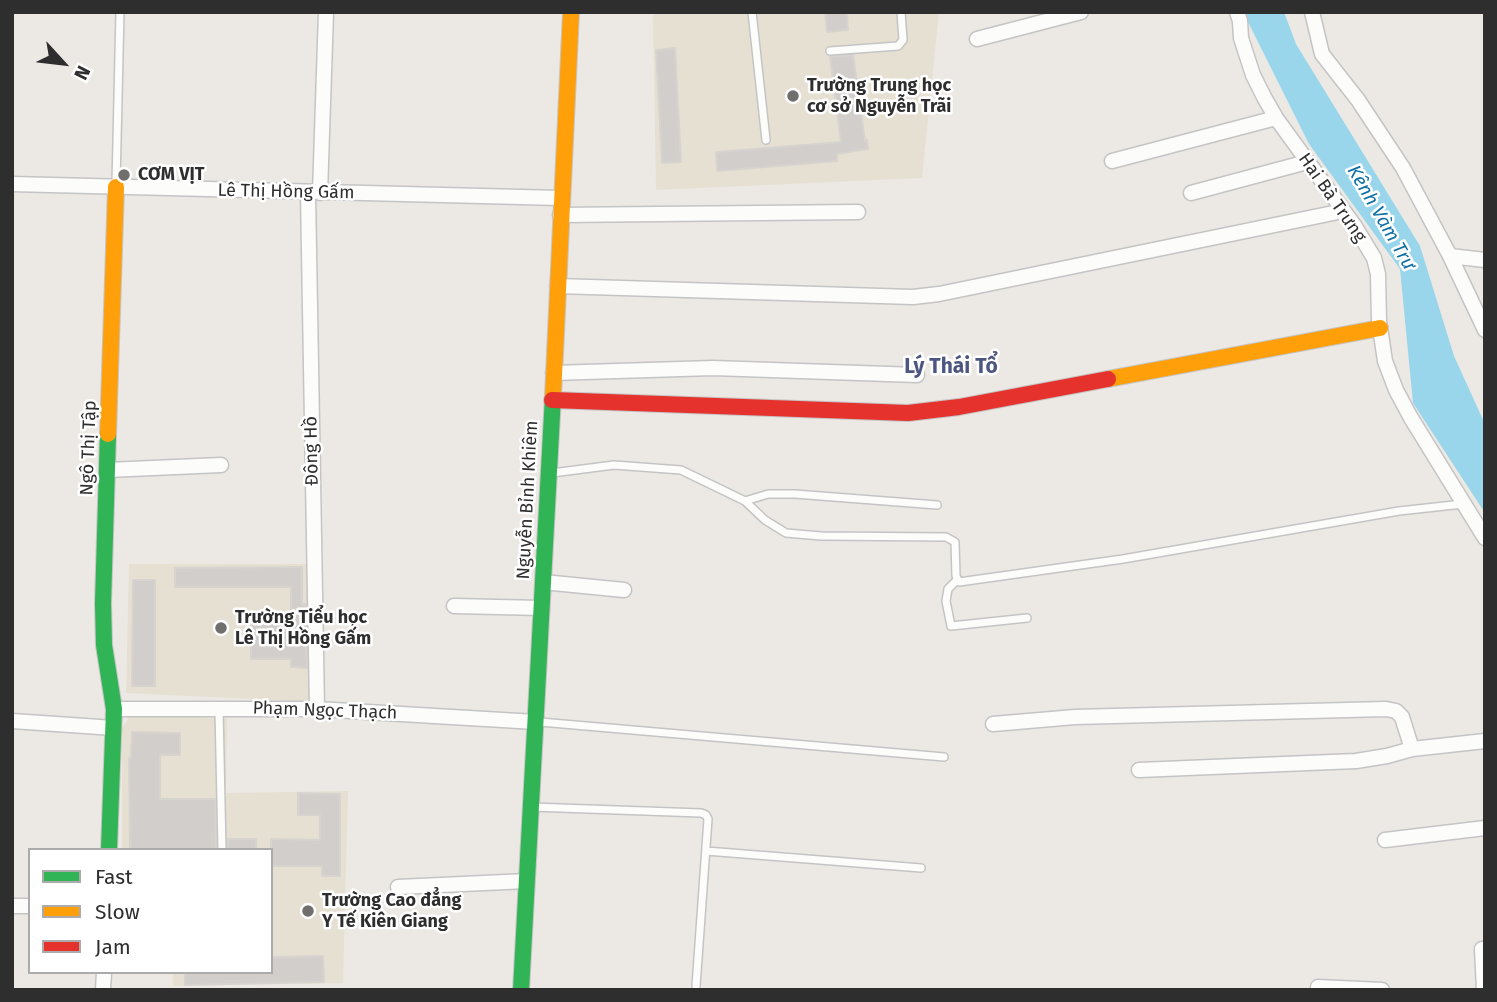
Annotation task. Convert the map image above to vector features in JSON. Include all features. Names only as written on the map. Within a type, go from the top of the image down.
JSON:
[{"type":"street","name":"Đông Hồ","points":[[317,709],[314,193],[326,12]]},
{"type":"street","name":"Nguyễn Bỉnh Khiêm","points":[[521,990],[571,12]]},
{"type":"street","points":[[977,39],[1081,12]]},
{"type":"street","name":"Hai Bà Trưng","points":[[1237,12],[1241,38],[1253,75],[1276,118],[1374,258],[1378,274],[1380,328],[1385,361],[1396,390],[1485,538]]},
{"type":"street","points":[[1312,12],[1322,54],[1359,100],[1404,168],[1485,330]]},
{"type":"street","points":[[1112,161],[1276,118]]},
{"type":"street","points":[[1191,193],[1307,162]]},
{"type":"street","name":"Lê Thị Hồng Gấm","points":[[12,184],[314,193],[560,206],[858,212]]},
{"type":"street","name":"Ngô Thị Tập","points":[[109,848],[114,709],[104,645],[116,187]]},
{"type":"street","points":[[557,286],[914,297],[939,295],[1343,211]]},
{"type":"street","points":[[1450,256],[1485,260]]},
{"type":"street","points":[[552,400],[908,413],[960,407],[1380,328]]},
{"type":"street","points":[[553,373],[713,368],[917,374]]},
{"type":"street","points":[[107,470],[221,465]]},
{"type":"street","points":[[543,582],[624,590]]},
{"type":"street","points":[[454,606],[542,608]]},
{"type":"street","name":"Phạm Ngọc Thạch","points":[[114,709],[317,709],[536,722]]},
{"type":"street","points":[[993,724],[1076,717],[1386,709],[1396,711],[1402,717],[1412,749]]},
{"type":"street","points":[[12,720],[114,728]]},
{"type":"street","points":[[1139,770],[1356,761],[1412,749],[1485,741]]},
{"type":"street","points":[[1385,840],[1485,828]]},
{"type":"street","points":[[398,887],[527,881]]},
{"type":"street","points":[[1482,949],[1484,990]]},
{"type":"street","points":[[1318,987],[1382,990]]},
{"type":"lane","points":[[116,187],[120,12]]},
{"type":"lane","points":[[752,12],[766,140]]},
{"type":"lane","points":[[830,51],[898,47],[903,40],[901,12]]},
{"type":"lane","points":[[549,473],[614,465],[681,470],[745,501],[765,520],[786,533],[821,536],[946,537],[955,542],[957,580],[948,589],[946,601],[951,626],[1027,618]]},
{"type":"lane","points":[[745,501],[768,494],[794,494],[937,505]]},
{"type":"lane","points":[[957,580],[959,582],[1123,559],[1306,526],[1464,503]]},
{"type":"lane","points":[[219,708],[222,848]]},
{"type":"lane","points":[[536,722],[944,757]]},
{"type":"lane","points":[[531,807],[701,813],[708,819],[696,986]]},
{"type":"lane","points":[[706,851],[921,868]]},
{"type":"shaded area","name":"Trường Trung học cơ sở Nguyễn Trãi","points":[[667,12],[939,12],[922,178],[656,190],[653,15]]},
{"type":"shaded area","name":"Trường Tiểu học Lê Thị Hồng Gấm","points":[[129,564],[315,564],[316,702],[126,693]]},
{"type":"shaded area","name":"Trường Cao đẳng Y Tế Kiên Giang","points":[[130,716],[227,718],[226,793],[348,791],[343,983],[173,986],[173,974],[273,974],[273,848],[122,848],[122,729]]},
{"type":"water","name":"Kênh Vàm Trư","points":[[1243,12],[1284,12],[1296,44],[1420,246],[1454,356],[1485,424],[1485,513],[1413,403],[1400,269],[1309,144]]},
{"type":"building","points":[[825,12],[847,12],[848,30],[827,32]]},
{"type":"building","points":[[675,48],[681,162],[662,163],[656,50]]},
{"type":"building","points":[[853,55],[868,149],[837,154],[837,161],[717,171],[716,152],[841,142],[830,57]]},
{"type":"building","points":[[302,567],[302,604],[306,604],[307,668],[291,667],[291,659],[251,659],[251,614],[291,614],[291,587],[175,587],[175,568]]},
{"type":"building","points":[[133,580],[155,580],[155,686],[132,686]]},
{"type":"building","points":[[132,732],[180,733],[180,755],[160,755],[160,799],[215,799],[216,848],[130,848]]},
{"type":"building","points":[[298,793],[340,794],[340,876],[322,876],[322,866],[273,866],[271,839],[320,840],[320,815],[298,815]]},
{"type":"building","points":[[228,839],[256,839],[256,848],[228,848]]},
{"type":"building","points":[[323,956],[324,982],[185,985],[185,974],[273,974],[273,957]]},
{"type":"traffic: fast","points":[[521,990],[553,396]]},
{"type":"traffic: fast","points":[[108,434],[103,603],[104,645],[114,709],[109,848]]},
{"type":"traffic: slow","points":[[553,396],[571,12]]},
{"type":"traffic: slow","points":[[108,434],[116,187]]},
{"type":"traffic: slow","points":[[1108,379],[1380,328]]},
{"type":"traffic: jam","points":[[552,400],[908,413],[959,407],[1108,379]]},
{"type":"place","name":"Trường Trung học cơ sở Nguyễn Trãi","points":[[793,96]]},
{"type":"place","name":"CƠM VỊT","points":[[124,175]]},
{"type":"place","name":"Trường Tiểu học Lê Thị Hồng Gấm","points":[[221,628]]},
{"type":"place","name":"Trường Cao đẳng Y Tế Kiên Giang","points":[[308,911]]},
{"type":"district","name":"Lý Thái Tổ","points":[[951,367]]}]
